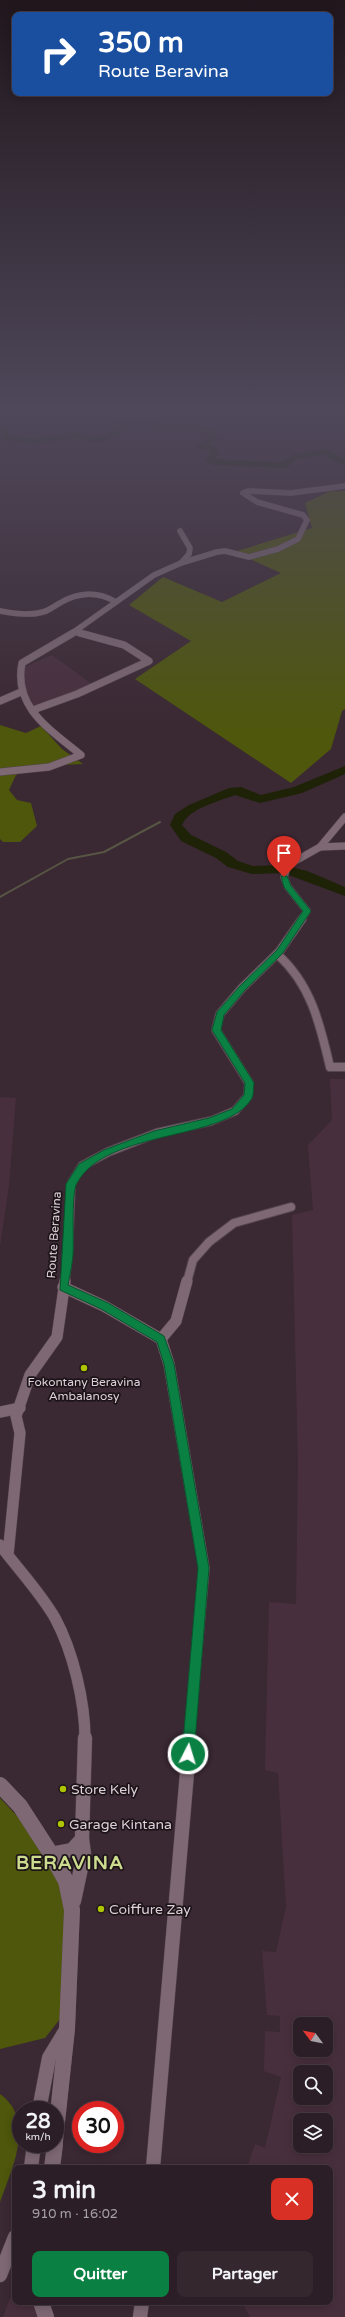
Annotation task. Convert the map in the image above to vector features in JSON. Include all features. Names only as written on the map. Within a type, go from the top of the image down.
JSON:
[{"type":"street","points":[[0,772],[49,767],[80,755],[42,721],[26,704],[21,692],[23,687],[20,668],[22,663],[75,632],[154,575],[181,563],[220,551],[250,558],[293,544],[306,526],[307,520],[304,516]]},
{"type":"street","points":[[180,531],[190,548],[189,554],[181,563]]},
{"type":"street","points":[[0,611],[30,615],[49,610],[62,601],[80,594],[98,593],[116,602]]},
{"type":"street","points":[[33,710],[77,694],[149,661],[124,645],[75,632]]},
{"type":"street","points":[[0,701],[21,692]]},
{"type":"street","points":[[320,847],[345,817]]},
{"type":"street","points":[[320,847],[345,846]]},
{"type":"street","name":"Route Beravina","points":[[8,1555],[12,1536],[20,1434],[16,1416],[20,1408],[30,1375],[57,1337],[68,1256],[71,1184],[82,1166],[108,1152],[157,1133],[211,1121],[235,1111],[248,1096],[249,1083],[216,1030],[220,1014],[242,988],[277,954],[307,911],[288,887],[284,877],[288,865],[320,847]]},
{"type":"street","points":[[277,954],[292,965],[308,994],[316,1012],[330,1067],[345,1067]]},
{"type":"street","points":[[161,1339],[176,1321],[193,1260],[208,1242],[234,1223],[292,1207]]},
{"type":"street","points":[[63,1287],[104,1306],[161,1339],[169,1364],[204,1568],[153,2165]]},
{"type":"street","points":[[0,1412],[20,1408]]},
{"type":"street","points":[[0,1545],[55,1619],[73,1669],[84,1714],[84,1784],[80,1810],[84,1854],[72,1910],[71,1970],[59,2101]]},
{"type":"street","points":[[0,1785],[20,1806],[51,1854],[66,1881],[72,1910]]},
{"type":"street","points":[[51,1854],[72,1850],[82,1839]]},
{"type":"street","points":[[40,2101],[46,2064],[54,2045],[67,2028]]},
{"type":"street","points":[[31,2165],[33,2153]]},
{"type":"street","points":[[52,2165],[54,2153]]},
{"type":"street","points":[[0,2275],[12,2245]]},
{"type":"street","points":[[42,2305],[46,2317]]},
{"type":"street","points":[[140,2317],[142,2305]]},
{"type":"shaded area","points":[[52,655],[93,685],[35,706],[26,697],[22,668]]},
{"type":"shaded area","points":[[330,1079],[345,1079],[345,2317],[250,2317],[244,2305],[333,2305],[333,2165],[248,2165],[255,2144],[265,2148],[281,2077],[264,2071],[265,2031],[280,2032],[280,2016],[267,2015],[262,1951],[276,1952],[286,1907],[278,1773],[265,1770],[269,1602],[296,1604],[298,1462],[292,1215],[313,1210],[308,1145],[332,1120]]},
{"type":"shaded area","points":[[0,1097],[16,1098],[9,1185],[0,1247]]},
{"type":"shaded area","points":[[10,2298],[12,2298],[12,2305],[36,2305],[38,2317],[3,2317]]},
{"type":"green space","points":[[309,516],[345,516],[345,709],[342,711],[331,749],[291,783],[135,679],[191,641],[129,605],[163,577],[222,602],[281,573],[234,552],[312,528]]},
{"type":"green space","points":[[0,725],[26,733],[41,726],[62,749],[83,764],[37,766],[16,775],[9,790],[17,800],[31,803],[37,826],[20,842],[3,842],[0,839]]},
{"type":"green space","points":[[0,1798],[39,1839],[60,1885],[69,1926],[64,2014],[45,2038],[0,2049]]},
{"type":"green space","points":[[0,2094],[12,2107],[12,2153],[17,2153],[0,2203]]},
{"type":"waterway","points":[[345,770],[298,790],[260,799],[241,791],[233,791],[193,808],[179,817],[176,825],[186,838],[221,855],[233,864],[252,870],[283,869],[302,874],[345,892]]},
{"type":"waterway","points":[[0,897],[68,859],[104,852],[160,822]]},
{"type":"place","name":"Fokontany Beravina Ambalanosy","points":[[84,1368]]},
{"type":"place","name":"Store Kely","points":[[63,1789]]},
{"type":"place","name":"Garage Kintana","points":[[61,1824]]},
{"type":"place","name":"Coiffure Zay","points":[[101,1909]]},
{"type":"district","name":"BERAVINA","points":[[70,1863]]},
{"type":"route","points":[[188,1754],[204,1568],[169,1364],[161,1339],[104,1306],[63,1287],[68,1256],[71,1184],[82,1166],[108,1152],[157,1133],[211,1121],[235,1111],[248,1096],[249,1083],[216,1030],[220,1014],[242,988],[279,952],[307,911],[288,887],[284,877]]}]
